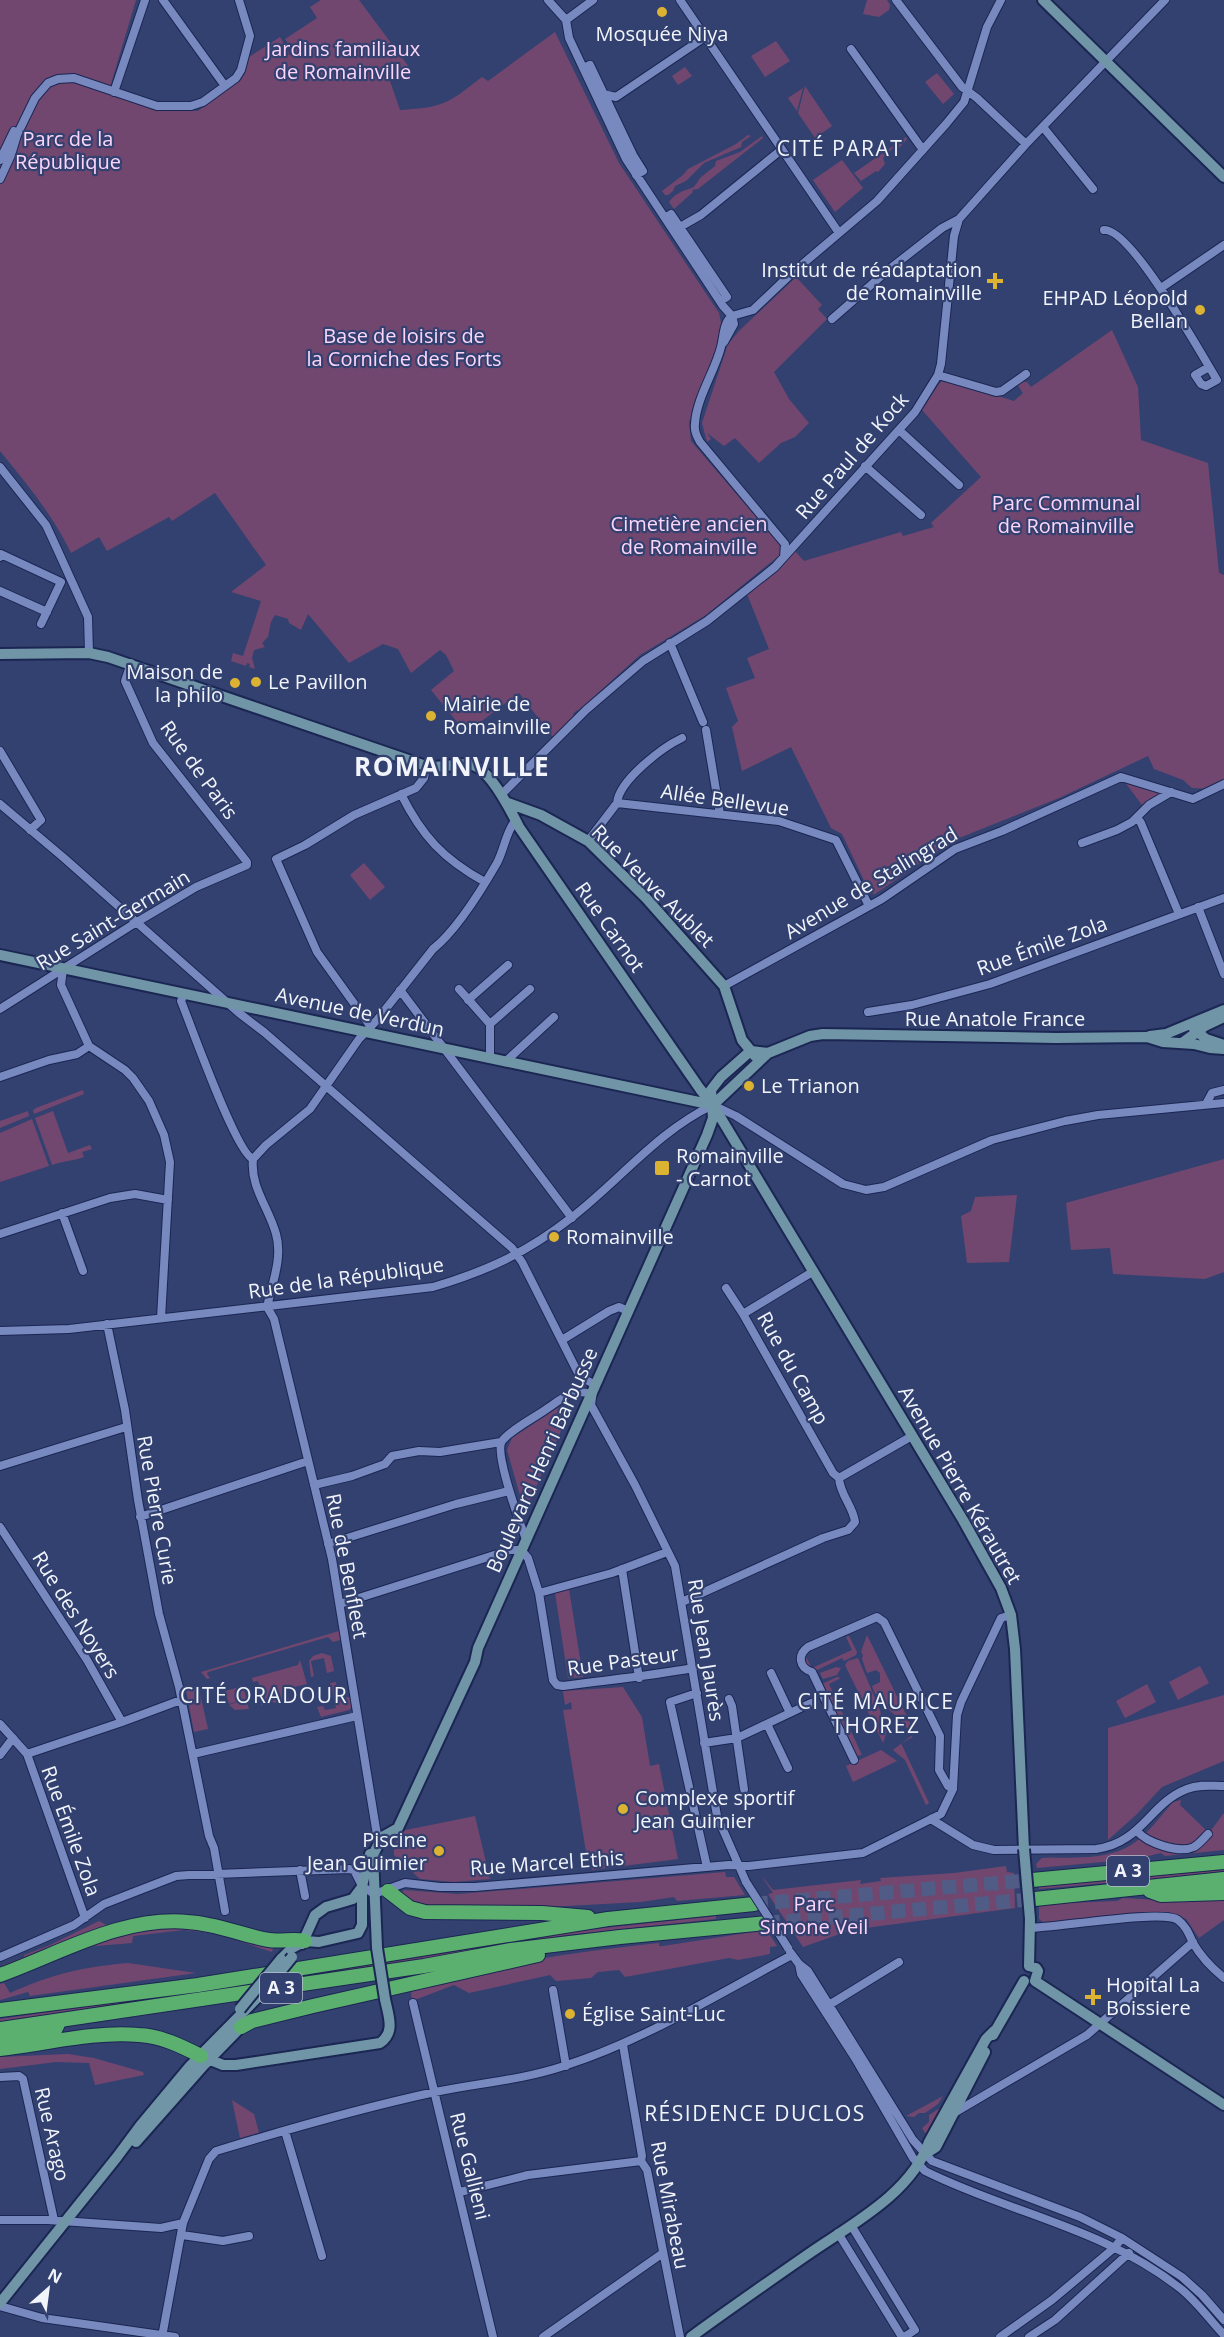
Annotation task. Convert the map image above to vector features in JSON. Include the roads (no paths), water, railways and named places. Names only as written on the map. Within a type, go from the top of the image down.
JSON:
[{"type":"highway","name":"A 3","points":[[1032,1880],[1224,1862]]},
{"type":"highway","name":"A 3","points":[[1035,1899],[1224,1879]]},
{"type":"highway","points":[[1140,1888],[1161,1895],[1224,1893]]},
{"type":"highway","points":[[381,1892],[410,1908],[425,1911],[542,1913],[608,1919]]},
{"type":"highway","name":"A 3","points":[[0,2010],[198,1985],[608,1919],[754,1904]]},
{"type":"highway","points":[[0,1975],[114,1931],[158,1921],[207,1923],[267,1939],[305,1941]]},
{"type":"highway","name":"A 3","points":[[0,2029],[60,2022],[561,1944],[766,1923]]},
{"type":"highway","points":[[241,2027],[252,2021],[549,1953],[561,1944]]},
{"type":"highway","points":[[0,2040],[54,2032],[60,2022]]},
{"type":"highway","points":[[0,2049],[75,2039],[140,2035],[170,2041],[205,2058]]},
{"type":"main road","points":[[1043,0],[1224,177]]},
{"type":"main road","points":[[0,654],[89,653],[131,663],[426,766]]},
{"type":"main road","name":"Rue Carnot","points":[[426,766],[452,767],[471,764],[480,769],[505,799],[515,820],[713,1105]]},
{"type":"main road","name":"Rue Veuve Aublet","points":[[505,799],[541,814],[588,841],[646,898],[724,986],[738,1029],[745,1045],[752,1051]]},
{"type":"main road","name":"Avenue de Verdun","points":[[0,955],[368,1030],[490,1059],[713,1105]]},
{"type":"main road","points":[[1182,1043],[1194,1028],[1224,1010]]},
{"type":"main road","points":[[1147,1037],[1205,1026],[1224,1017]]},
{"type":"main road","name":"Rue Anatole France","points":[[1194,1028],[1206,1039],[1224,1047]]},
{"type":"main road","name":"Rue Anatole France","points":[[713,1105],[768,1053],[810,1036],[1147,1037],[1163,1042],[1224,1047]]},
{"type":"main road","points":[[713,1105],[711,1090],[721,1077],[752,1051],[758,1062]]},
{"type":"main road","name":"Rue Anatole France","points":[[752,1051],[768,1053]]},
{"type":"main road","name":"Avenue Pierre Kérautret","points":[[713,1105],[988,1565],[1001,1588],[1011,1615],[1015,1649],[1024,1848],[1030,1924],[1029,1966],[1025,1967],[1021,1974],[1030,1981]]},
{"type":"main road","name":"Boulevard Henri Barbusse","points":[[205,2058],[223,2065],[236,2065],[380,2043],[387,2038],[390,2030],[377,1943],[381,1892],[373,1855],[382,1837],[398,1828],[452,1714],[475,1662],[478,1648],[591,1387],[628,1311],[707,1135],[713,1118],[713,1105]]},
{"type":"main road","points":[[358,1933],[362,1925],[362,1886],[377,1835],[398,1828]]},
{"type":"main road","points":[[305,1941],[315,1915],[326,1907],[353,1899],[362,1886]]},
{"type":"main road","points":[[205,2058],[225,2029],[260,1995],[292,1948],[305,1941],[319,1942],[358,1933],[377,1943]]},
{"type":"main road","points":[[247,2008],[287,1958]]},
{"type":"main road","points":[[691,2337],[889,2196],[918,2165],[986,2039],[1030,1981],[1100,2023],[1224,2105]]},
{"type":"main road","points":[[247,2008],[270,2017]]},
{"type":"main road","points":[[0,2304],[140,2126],[205,2058],[241,2027]]},
{"type":"main road","points":[[925,2154],[936,2147],[977,2071],[994,2031]]},
{"type":"street","points":[[115,90],[145,0]]},
{"type":"street","points":[[164,0],[223,84]]},
{"type":"street","points":[[0,160],[29,99],[51,76],[78,75],[156,106],[191,106],[203,102],[223,84],[236,78],[241,70],[250,36],[236,0]]},
{"type":"street","points":[[548,0],[566,20],[569,38],[603,94],[643,171],[636,175]]},
{"type":"street","points":[[566,20],[593,0]]},
{"type":"street","points":[[680,0],[839,233]]},
{"type":"street","points":[[896,0],[962,87],[1026,144]]},
{"type":"street","points":[[726,323],[732,316],[753,310],[877,201],[964,102],[969,92],[987,27],[1000,0]]},
{"type":"street","name":"Rue Paul de Kock","points":[[505,799],[586,710],[643,661],[713,616],[784,559],[790,547],[915,412],[939,375],[954,236],[959,219],[1026,144],[1165,0]]},
{"type":"street","points":[[603,94],[616,97],[705,37]]},
{"type":"street","points":[[850,49],[923,150]]},
{"type":"street","points":[[586,67],[626,159],[732,316],[734,324],[721,349],[698,410],[695,424],[696,434],[700,442],[790,547]]},
{"type":"street","points":[[0,179],[11,155],[16,135],[35,98],[48,83],[58,79],[74,78],[115,90]]},
{"type":"street","points":[[1043,127],[1093,189]]},
{"type":"street","points":[[680,227],[701,215],[781,150]]},
{"type":"street","points":[[665,218],[671,214],[727,297],[722,304],[726,323],[721,349]]},
{"type":"street","points":[[832,320],[887,271],[942,228],[959,219]]},
{"type":"street","points":[[1104,230],[1116,233],[1161,288],[1209,367]]},
{"type":"street","points":[[1161,288],[1224,245]]},
{"type":"street","points":[[939,375],[996,392],[1002,391],[1026,374]]},
{"type":"street","points":[[899,430],[959,485]]},
{"type":"street","points":[[866,466],[921,515]]},
{"type":"street","points":[[0,467],[46,525],[88,617],[89,653]]},
{"type":"street","points":[[1,484],[9,478]]},
{"type":"street","points":[[0,557],[2,554],[61,582]]},
{"type":"street","points":[[41,624],[61,582],[70,577]]},
{"type":"street","points":[[0,591],[47,612]]},
{"type":"street","points":[[670,643],[704,726],[720,814]]},
{"type":"street","name":"Rue de Paris","points":[[131,663],[125,681],[153,743],[247,862],[247,865]]},
{"type":"street","points":[[588,841],[617,803],[627,784],[647,760],[667,745],[682,738]]},
{"type":"street","points":[[0,751],[41,820],[30,830]]},
{"type":"street","points":[[368,1030],[314,948],[276,859],[315,840],[354,814],[421,783],[426,766]]},
{"type":"street","name":"Avenue de Stalingrad","points":[[724,986],[869,906],[955,849],[1002,831],[1121,777],[1193,799],[1224,784]]},
{"type":"street","points":[[1082,843],[1117,830],[1137,817],[1149,805],[1171,792]]},
{"type":"street","points":[[401,794],[413,817],[433,844],[462,870],[485,882]]},
{"type":"street","name":"Allée Bellevue","points":[[617,803],[779,821],[836,840],[869,906]]},
{"type":"street","points":[[0,804],[179,961],[327,1086],[518,1255],[577,1371],[591,1387],[567,1396],[509,1434],[501,1442],[440,1452],[419,1451],[392,1456],[385,1464],[314,1485]]},
{"type":"street","points":[[1137,817],[1179,914]]},
{"type":"street","points":[[267,1307],[279,1252],[276,1233],[256,1187],[253,1159],[309,1109],[368,1030],[453,927],[497,862],[515,820]]},
{"type":"street","name":"Rue Saint-Germain","points":[[0,1009],[196,887],[247,865]]},
{"type":"street","name":"Rue Émile Zola","points":[[868,1012],[912,1005],[990,984],[1224,898]]},
{"type":"street","points":[[1198,907],[1224,974]]},
{"type":"street","points":[[468,1000],[508,965]]},
{"type":"street","points":[[63,969],[61,985],[89,1046],[125,1070],[149,1101],[164,1135],[170,1162],[161,1318]]},
{"type":"street","points":[[490,1024],[530,988]]},
{"type":"street","points":[[459,989],[490,1024],[490,1059]]},
{"type":"street","points":[[400,990],[572,1218]]},
{"type":"street","points":[[184,994],[181,1001],[230,1123],[247,1156],[253,1159]]},
{"type":"street","points":[[250,1007],[264,1032]]},
{"type":"street","points":[[505,1062],[554,1017]]},
{"type":"street","points":[[0,1077],[49,1060],[77,1054],[89,1046]]},
{"type":"street","points":[[1206,1104],[1212,1093],[1224,1090]]},
{"type":"street","points":[[713,1105],[736,1116],[843,1184],[866,1190],[876,1189],[992,1140],[1065,1121],[1098,1115],[1224,1103]]},
{"type":"street","name":"Rue de la République","points":[[0,1331],[69,1329],[433,1287],[506,1262],[518,1255],[572,1218],[632,1164],[692,1115],[713,1105]]},
{"type":"street","points":[[0,1234],[110,1198],[135,1194],[168,1200]]},
{"type":"street","points":[[62,1214],[83,1272]]},
{"type":"street","name":"Rue du Camp","points":[[682,1602],[823,1538],[848,1530],[855,1522],[854,1511],[840,1486],[839,1478],[833,1473],[742,1314],[814,1271]]},
{"type":"street","points":[[726,1287],[742,1314]]},
{"type":"street","name":"Rue de Benfleet","points":[[267,1307],[274,1319],[328,1544],[340,1604],[377,1835]]},
{"type":"street","points":[[562,1340],[609,1311],[619,1307],[628,1311]]},
{"type":"street","name":"Rue Pierre Curie","points":[[107,1324],[125,1410],[140,1517],[159,1614],[174,1663],[225,1911]]},
{"type":"street","name":"Rue Jean Jaurès","points":[[591,1387],[591,1405],[635,1485],[675,1566],[717,1816],[746,1882],[799,1964],[808,1971],[913,2140],[925,2154]]},
{"type":"street","points":[[0,1466],[126,1427]]},
{"type":"street","points":[[839,1478],[912,1437]]},
{"type":"street","points":[[501,1442],[500,1450],[509,1491],[538,1593],[622,1569],[667,1552]]},
{"type":"street","points":[[140,1517],[308,1461]]},
{"type":"street","points":[[328,1544],[456,1504],[509,1491]]},
{"type":"street","name":"Rue des Noyers","points":[[0,1527],[87,1660],[122,1722]]},
{"type":"street","points":[[340,1604],[524,1544]]},
{"type":"street","points":[[622,1569],[639,1678]]},
{"type":"street","name":"Rue Pasteur","points":[[538,1593],[553,1680],[557,1685],[639,1678],[693,1668]]},
{"type":"street","points":[[931,1819],[941,1814],[953,1789],[957,1715],[961,1702],[1001,1618],[1011,1615]]},
{"type":"street","points":[[854,1760],[812,1672],[803,1667],[800,1658],[802,1652],[808,1647],[877,1617],[884,1622],[940,1736],[939,1770],[948,1786],[953,1789]]},
{"type":"street","points":[[771,1673],[790,1713]]},
{"type":"street","points":[[697,1693],[670,1702],[708,1867]]},
{"type":"street","points":[[729,1699],[744,1789]]},
{"type":"street","points":[[0,1724],[27,1754],[181,1700]]},
{"type":"street","points":[[704,1743],[737,1738],[811,1703]]},
{"type":"street","points":[[193,1754],[357,1716]]},
{"type":"street","points":[[767,1724],[788,1768]]},
{"type":"street","points":[[0,1755],[14,1738]]},
{"type":"street","name":"Rue Émile Zola","points":[[27,1754],[85,1918]]},
{"type":"street","points":[[931,1819],[973,1845],[994,1850],[1108,1847],[1132,1836],[1145,1823],[1153,1809],[1170,1794],[1187,1785],[1205,1782],[1224,1784]]},
{"type":"street","name":"Rue Marcel Ethis","points":[[381,1892],[405,1883],[440,1887],[475,1887],[708,1867],[749,1866],[863,1853],[931,1819]]},
{"type":"street","points":[[1137,1831],[1141,1837],[1164,1847],[1190,1849],[1208,1834]]},
{"type":"street","points":[[0,1957],[52,1936],[85,1918],[104,1904],[176,1876],[300,1869],[354,1870],[362,1886],[381,1892]]},
{"type":"street","points":[[300,1869],[305,1896]]},
{"type":"street","points":[[1030,1924],[1145,1917],[1175,1918],[1185,1926],[1193,1942],[1215,1971],[1224,1978]]},
{"type":"street","points":[[954,2113],[1087,2035],[1193,1942]]},
{"type":"street","points":[[162,2336],[183,2223],[209,2159],[216,2151],[359,2110],[435,2092],[526,2077],[566,2066],[623,2045],[790,1951]]},
{"type":"street","points":[[829,2005],[899,1962]]},
{"type":"street","name":"Rue Jean Jaurès","points":[[799,1964],[801,1974],[855,2058],[918,2165]]},
{"type":"street","points":[[553,1990],[566,2066]]},
{"type":"street","name":"Rue Gallieni","points":[[413,2004],[494,2337]]},
{"type":"street","name":"Rue Mirabeau","points":[[623,2045],[641,2161],[647,2170],[680,2337]]},
{"type":"street","name":"Rue Arago","points":[[0,2077],[19,2076],[23,2079],[54,2220]]},
{"type":"street","points":[[285,2131],[322,2256]]},
{"type":"street","points":[[925,2154],[932,2161],[1080,2217],[1122,2238],[1182,2277],[1224,2320]]},
{"type":"street","points":[[460,2192],[528,2175],[641,2161]]},
{"type":"street","points":[[918,2165],[929,2173],[1082,2232],[1156,2271],[1183,2291],[1224,2335]]},
{"type":"street","points":[[0,2220],[54,2220],[161,2228],[183,2223]]},
{"type":"street","points":[[838,2233],[903,2337],[915,2330],[851,2225]]},
{"type":"street","points":[[182,2235],[223,2241],[249,2236]]},
{"type":"street","points":[[1000,2337],[1052,2300],[1122,2238]]},
{"type":"street","points":[[1029,2337],[1055,2320],[1136,2247]]},
{"type":"street","points":[[543,2337],[663,2253]]},
{"type":"street","points":[[0,2304],[42,2318],[175,2337]]},
{"type":"tunnel","points":[[754,1904],[1032,1880]]},
{"type":"tunnel","points":[[766,1923],[1035,1899]]},
{"type":"place","name":"Mosquée Niya","points":[[662,12]]},
{"type":"place","name":"Institut de réadaptation de Romainville","points":[[995,281]]},
{"type":"place","name":"EHPAD Léopold Bellan","points":[[1200,310]]},
{"type":"place","name":"Le Pavillon","points":[[256,682]]},
{"type":"place","name":"Maison de la philo","points":[[235,683]]},
{"type":"place","name":"Mairie de Romainville","points":[[431,716]]},
{"type":"place","name":"Le Trianon","points":[[749,1086]]},
{"type":"place","name":"Romainville - Carnot","points":[[662,1168]]},
{"type":"place","name":"Romainville","points":[[554,1237]]},
{"type":"place","name":"Complexe sportif Jean Guimier","points":[[623,1809]]},
{"type":"place","name":"Piscine Jean Guimier","points":[[439,1851]]},
{"type":"place","name":"Hopital La Boissiere","points":[[1093,1997]]},
{"type":"place","name":"Église Saint-Luc","points":[[570,2014]]},
{"type":"district","name":"CITÉ PARAT","points":[[840,149]]},
{"type":"district","name":"ROMAINVILLE","points":[[452,767]]},
{"type":"district","name":"CITÉ ORADOUR","points":[[264,1696]]},
{"type":"district","name":"CITÉ MAURICE THOREZ","points":[[876,1714]]},
{"type":"district","name":"RÉSIDENCE DUCLOS","points":[[755,2114]]},
{"type":"park label","name":"Jardins familiaux de Romainville","points":[[343,60]]},
{"type":"park label","name":"Parc de la République","points":[[68,150]]},
{"type":"park label","name":"Base de loisirs de la Corniche des Forts","points":[[404,348]]},
{"type":"park label","name":"Parc Communal de Romainville","points":[[1066,514]]},
{"type":"park label","name":"Cimetière ancien de Romainville","points":[[689,536]]},
{"type":"park label","name":"Parc Simone Veil","points":[[814,1916]]}]
